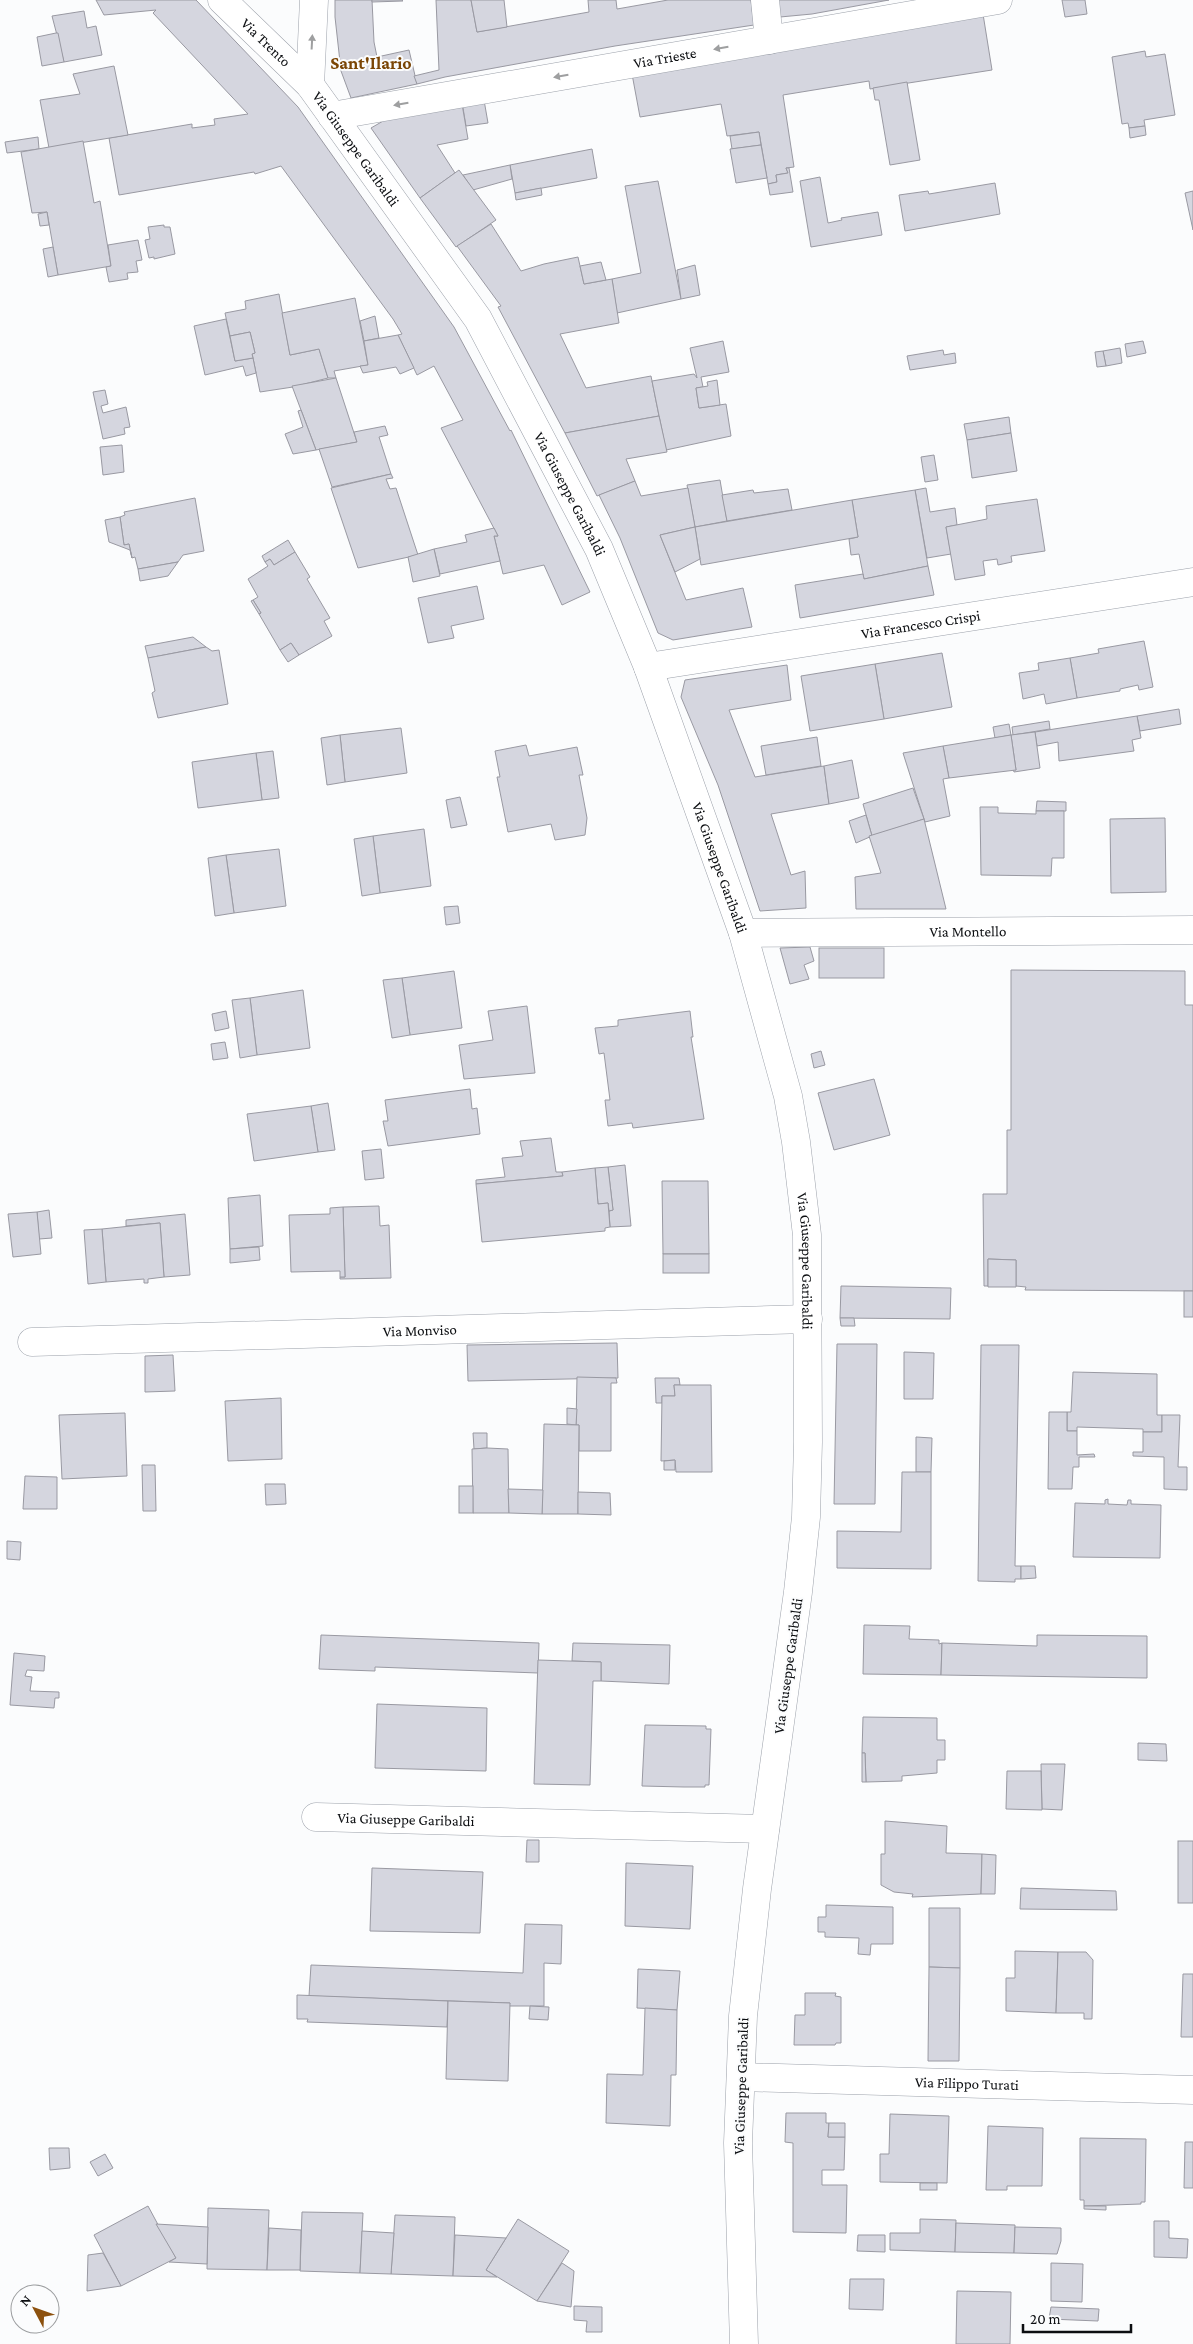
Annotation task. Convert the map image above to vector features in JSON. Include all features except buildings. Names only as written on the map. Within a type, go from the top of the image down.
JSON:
[{"type":"street","name":"Via Trento","points":[[222,0],[310,85]]},
{"type":"street","name":"Via Giuseppe Garibaldi","points":[[314,0],[310,85],[478,319],[600,549],[648,667],[743,933],[788,1096],[796,1142],[807,1235],[806,1517],[798,1592],[749,1952],[741,2077],[739,2171],[744,2344]]},
{"type":"street","points":[[765,0],[769,40]]},
{"type":"street","name":"Via Trieste","points":[[332,116],[998,0]]},
{"type":"street","name":"Via Francesco Crispi","points":[[648,667],[1193,582]]},
{"type":"street","name":"Via Montello","points":[[743,933],[1193,930]]},
{"type":"street","name":"Via Monviso","points":[[32,1342],[808,1319]]},
{"type":"street","name":"Via Giuseppe Garibaldi","points":[[316,1818],[765,1829]]},
{"type":"street","name":"Via Filippo Turati","points":[[741,2077],[1193,2090]]},
{"type":"district","name":"Sant'Ilario","points":[[371,63]]}]
